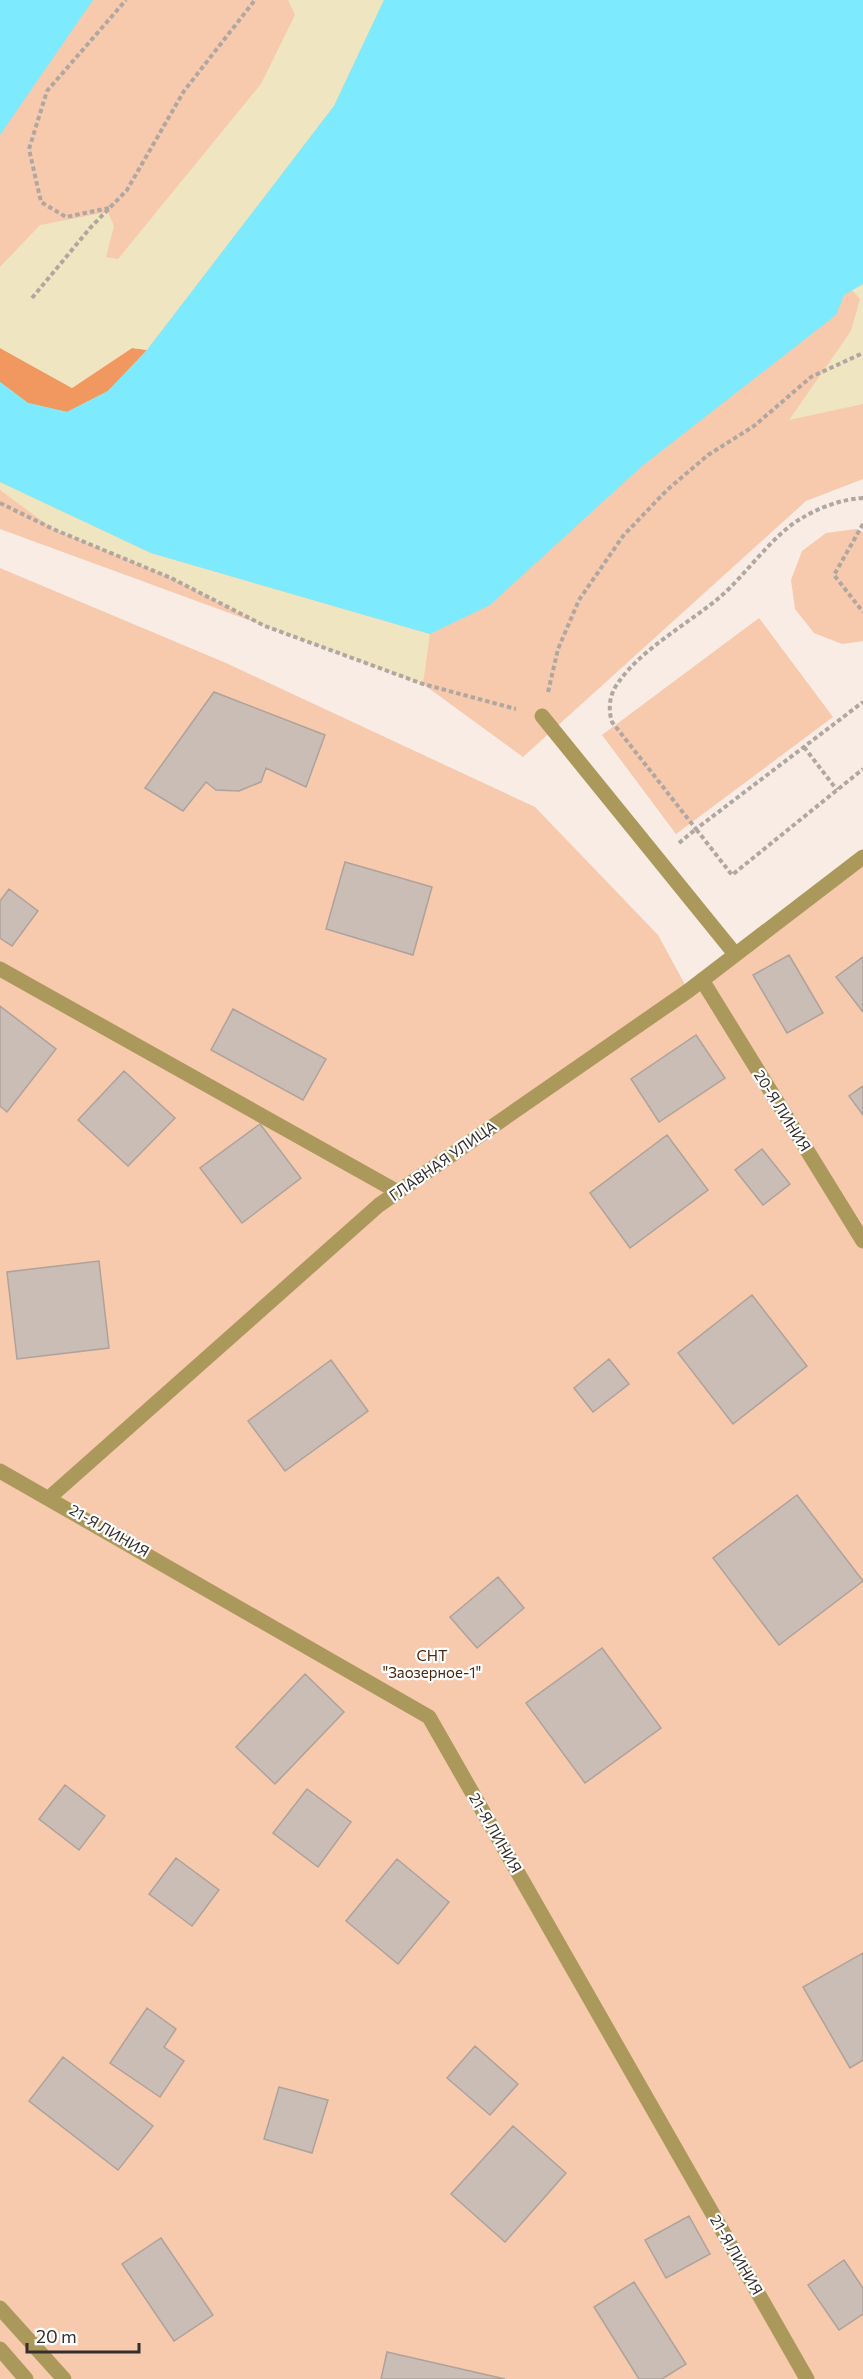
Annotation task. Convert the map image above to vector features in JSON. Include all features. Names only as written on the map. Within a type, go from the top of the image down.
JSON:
[{"type":"street","points":[[542,716],[735,954]]},
{"type":"street","name":"ГЛАВНАЯ УЛИЦА","points":[[50,1497],[379,1205],[702,980],[863,858]]},
{"type":"street","points":[[0,969],[398,1192]]},
{"type":"street","name":"20-Я ЛИНИЯ","points":[[702,980],[863,1241]]},
{"type":"street","name":"21-Я ЛИНИЯ","points":[[0,1471],[50,1497],[429,1717],[807,2379]]},
{"type":"street","points":[[0,2308],[64,2379]]},
{"type":"street","points":[[0,2349],[26,2379]]},
{"type":"path","points":[[110,208],[66,217],[40,202],[29,148],[47,91],[126,0]]},
{"type":"path","points":[[32,298],[127,190],[184,91],[255,0]]},
{"type":"path","points":[[0,502],[53,529],[171,578],[265,626],[423,684],[542,716],[558,649],[579,600],[622,536],[675,483],[708,456],[754,426],[811,377],[863,353]]},
{"type":"path","points":[[863,498],[849,498],[801,518],[744,571],[721,596],[649,651],[617,684],[608,710],[612,722],[732,875],[863,769]]},
{"type":"path","points":[[863,524],[834,575],[863,612]]},
{"type":"path","points":[[660,859],[863,702]]},
{"type":"path","points":[[804,747],[837,789]]},
{"type":"green space","points":[[0,0],[863,0],[863,479],[806,501],[523,757],[423,684],[0,529]]},
{"type":"green space","points":[[856,529],[863,532],[863,641],[842,644],[814,633],[795,609],[791,580],[802,551],[826,533]]},
{"type":"green space","name":"СНТ \"Заозерное-1\"","points":[[0,568],[226,663],[535,807],[658,935],[688,990],[863,857],[863,2379],[0,2379]]},
{"type":"green space","points":[[759,618],[833,717],[676,834],[602,735]]},
{"type":"shaded area","points":[[0,348],[72,388],[132,348],[147,350],[108,391],[67,412],[28,403],[0,382]]},
{"type":"sand","points":[[288,0],[384,0],[334,106],[147,350],[132,348],[72,388],[0,348],[0,267],[40,225],[108,212],[114,226],[106,257],[118,259],[261,84],[295,15]]},
{"type":"sand","points":[[863,284],[863,404],[789,420],[851,331],[860,299],[852,290]]},
{"type":"sand","points":[[0,482],[151,553],[430,634],[423,684],[265,626],[171,578],[53,529],[0,490]]},
{"type":"water","points":[[0,0],[93,0],[0,135]]},
{"type":"water","points":[[384,0],[863,0],[863,284],[844,295],[836,315],[641,467],[490,605],[430,634],[151,553],[0,482],[0,382],[28,403],[67,412],[108,391],[147,350],[334,106]]},
{"type":"building","points":[[214,692],[325,735],[306,787],[266,768],[261,782],[239,791],[216,790],[206,782],[183,811],[145,788]]},
{"type":"building","points":[[345,862],[432,887],[413,955],[326,929]]},
{"type":"building","points":[[9,889],[38,911],[12,946],[0,938],[0,901]]},
{"type":"building","points":[[789,955],[823,1013],[787,1033],[753,975]]},
{"type":"building","points":[[863,957],[863,1012],[836,977]]},
{"type":"building","points":[[0,1006],[56,1049],[7,1112],[0,1106]]},
{"type":"building","points":[[233,1009],[326,1059],[303,1100],[211,1050]]},
{"type":"building","points":[[696,1035],[725,1078],[659,1122],[631,1079]]},
{"type":"building","points":[[124,1071],[175,1118],[128,1166],[78,1120]]},
{"type":"building","points":[[863,1086],[863,1115],[849,1096]]},
{"type":"building","points":[[260,1124],[301,1178],[242,1223],[200,1168]]},
{"type":"building","points":[[667,1135],[708,1190],[630,1248],[590,1193]]},
{"type":"building","points":[[762,1149],[790,1184],[763,1205],[735,1170]]},
{"type":"building","points":[[99,1261],[109,1348],[17,1359],[7,1272]]},
{"type":"building","points":[[752,1295],[807,1366],[733,1424],[678,1353]]},
{"type":"building","points":[[609,1359],[629,1384],[593,1412],[574,1388]]},
{"type":"building","points":[[331,1360],[368,1411],[285,1471],[248,1421]]},
{"type":"building","points":[[797,1495],[863,1581],[779,1645],[713,1558]]},
{"type":"building","points":[[498,1577],[524,1608],[477,1648],[450,1617]]},
{"type":"building","points":[[602,1648],[661,1728],[585,1783],[526,1703]]},
{"type":"building","points":[[305,1674],[344,1712],[275,1784],[236,1747]]},
{"type":"building","points":[[65,1785],[105,1816],[79,1850],[39,1819]]},
{"type":"building","points":[[307,1789],[351,1822],[318,1867],[273,1833]]},
{"type":"building","points":[[176,1858],[219,1890],[192,1926],[149,1894]]},
{"type":"building","points":[[397,1859],[449,1902],[398,1964],[346,1921]]},
{"type":"building","points":[[863,1953],[863,2060],[850,2068],[803,1987]]},
{"type":"building","points":[[147,2008],[176,2029],[164,2047],[184,2061],[160,2097],[110,2063]]},
{"type":"building","points":[[475,2046],[518,2084],[490,2115],[447,2078]]},
{"type":"building","points":[[63,2057],[153,2126],[118,2170],[29,2101]]},
{"type":"building","points":[[279,2087],[328,2100],[312,2153],[264,2139]]},
{"type":"building","points":[[513,2126],[566,2173],[505,2242],[451,2194]]},
{"type":"building","points":[[689,2216],[710,2254],[666,2278],[645,2240]]},
{"type":"building","points":[[161,2238],[213,2315],[174,2341],[122,2264]]},
{"type":"building","points":[[844,2260],[863,2288],[863,2314],[839,2330],[808,2285]]},
{"type":"building","points":[[634,2282],[686,2364],[662,2379],[639,2379],[594,2307]]},
{"type":"building","points":[[387,2352],[505,2379],[381,2379]]}]
